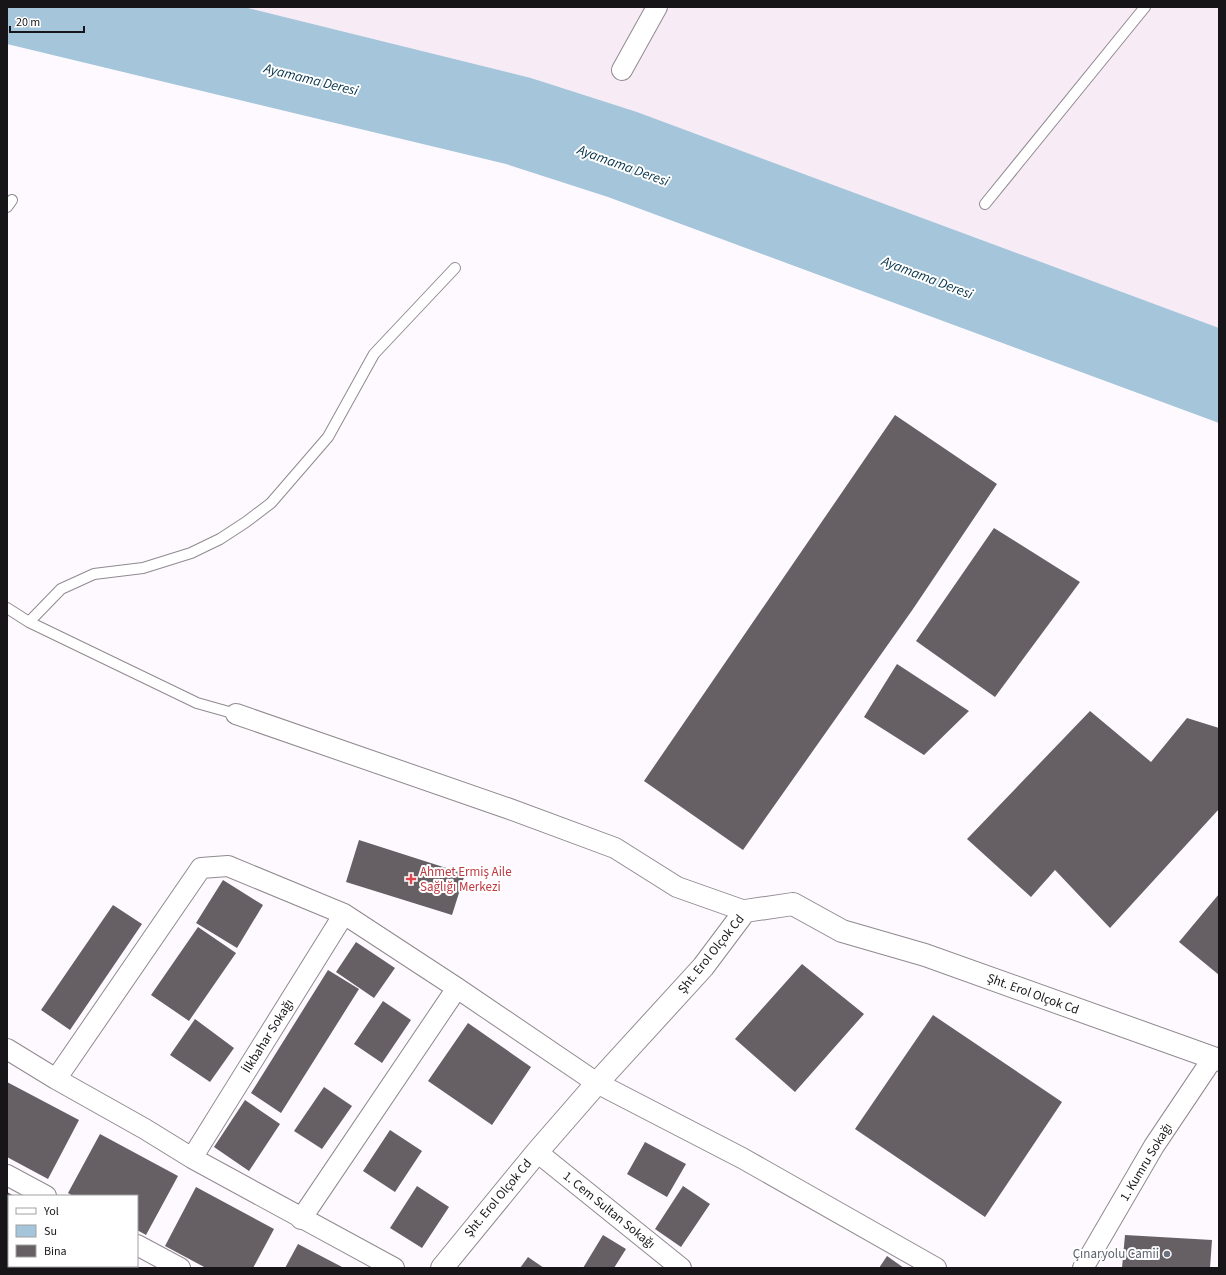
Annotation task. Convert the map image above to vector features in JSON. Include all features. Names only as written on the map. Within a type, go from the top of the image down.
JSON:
[{"type":"street","points":[[622,70],[657,7]]},
{"type":"street","points":[[236,714],[507,808],[615,848],[677,887],[745,911]]},
{"type":"street","points":[[56,1079],[201,868],[228,866],[344,914],[457,988],[597,1083],[742,1158],[936,1268]]},
{"type":"street","name":"Şht. Erol Olçok Cd","points":[[442,1268],[537,1152],[597,1083],[703,967],[745,911],[793,904],[842,931],[925,955],[1216,1059]]},
{"type":"street","name":"İlkbahar Sokağı","points":[[192,1158],[344,914]]},
{"type":"street","points":[[301,1219],[457,988]]},
{"type":"street","points":[[7,1049],[56,1079],[145,1128],[192,1158],[301,1219],[394,1268]]},
{"type":"street","name":"1. Kumru Sokağı","points":[[1083,1268],[1154,1146],[1216,1059]]},
{"type":"street","name":"1. Cem Sultan Sokağı","points":[[537,1152],[681,1268]]},
{"type":"street","points":[[7,1175],[44,1195]]},
{"type":"street","points":[[138,1246],[180,1268]]},
{"type":"lane","points":[[985,204],[1144,7]]},
{"type":"lane","points":[[29,622],[61,589],[94,574],[143,568],[191,553],[220,539],[271,503],[328,437],[374,354],[455,268]]},
{"type":"lane","points":[[7,608],[29,622],[197,703],[236,714]]},
{"type":"shaded area","points":[[244,7],[1219,7],[1219,328],[637,112],[531,78]]},
{"type":"water","name":"Ayamama Deresi","points":[[7,7],[244,7],[531,78],[637,112],[1219,328],[1219,423],[608,197],[506,164],[7,44]]},
{"type":"building","points":[[895,415],[997,484],[913,609],[743,850],[644,781]]},
{"type":"building","points":[[994,528],[1080,582],[995,697],[916,641]]},
{"type":"building","points":[[897,664],[969,711],[924,755],[864,717]]},
{"type":"building","points":[[1090,711],[1151,762],[1187,718],[1219,728],[1219,809],[1110,928],[1055,870],[1031,897],[967,839]]},
{"type":"building","points":[[359,840],[465,874],[452,915],[346,882]]},
{"type":"building","points":[[223,880],[263,905],[237,948],[196,923]]},
{"type":"building","points":[[1219,894],[1219,975],[1179,942]]},
{"type":"building","points":[[113,905],[142,924],[70,1030],[41,1010]]},
{"type":"building","points":[[198,927],[236,953],[189,1021],[151,995]]},
{"type":"building","points":[[356,942],[395,968],[374,998],[336,972]]},
{"type":"building","points":[[802,964],[864,1014],[795,1092],[735,1039]]},
{"type":"building","points":[[328,970],[359,989],[281,1113],[251,1093]]},
{"type":"building","points":[[383,1001],[411,1020],[382,1063],[354,1044]]},
{"type":"building","points":[[933,1015],[1062,1102],[985,1217],[855,1129]]},
{"type":"building","points":[[195,1019],[234,1048],[210,1082],[170,1055]]},
{"type":"building","points":[[468,1023],[531,1067],[492,1125],[428,1081]]},
{"type":"building","points":[[7,1082],[79,1120],[48,1179],[7,1157]]},
{"type":"building","points":[[324,1087],[352,1106],[322,1149],[294,1131]]},
{"type":"building","points":[[245,1100],[280,1124],[249,1171],[214,1147]]},
{"type":"building","points":[[390,1130],[422,1151],[395,1192],[363,1171]]},
{"type":"building","points":[[100,1134],[178,1176],[146,1235],[138,1231],[138,1195],[71,1195],[68,1193]]},
{"type":"building","points":[[645,1142],[686,1164],[667,1197],[627,1174]]},
{"type":"building","points":[[417,1186],[449,1207],[422,1248],[390,1228]]},
{"type":"building","points":[[683,1186],[710,1204],[681,1247],[655,1229]]},
{"type":"building","points":[[196,1187],[274,1229],[253,1268],[206,1268],[165,1246]]},
{"type":"building","points":[[7,1192],[12,1195],[8,1195],[7,1252]]},
{"type":"building","points":[[603,1235],[626,1249],[614,1268],[583,1268]]},
{"type":"building","name":"Çınaryolu Camii","points":[[1125,1235],[1212,1240],[1210,1268],[1122,1268]]},
{"type":"building","points":[[298,1244],[344,1268],[285,1268]]},
{"type":"building","points":[[887,1256],[904,1268],[879,1268]]},
{"type":"building","points":[[528,1257],[544,1268],[520,1268]]},
{"type":"building","points":[[20,1267],[120,1267],[120,1268],[19,1268]]},
{"type":"place","name":"Ahmet Ermiş Aile Sağlığı Merkezi","points":[[411,879]]},
{"type":"place","name":"Çınaryolu Camii","points":[[1167,1254]]}]
